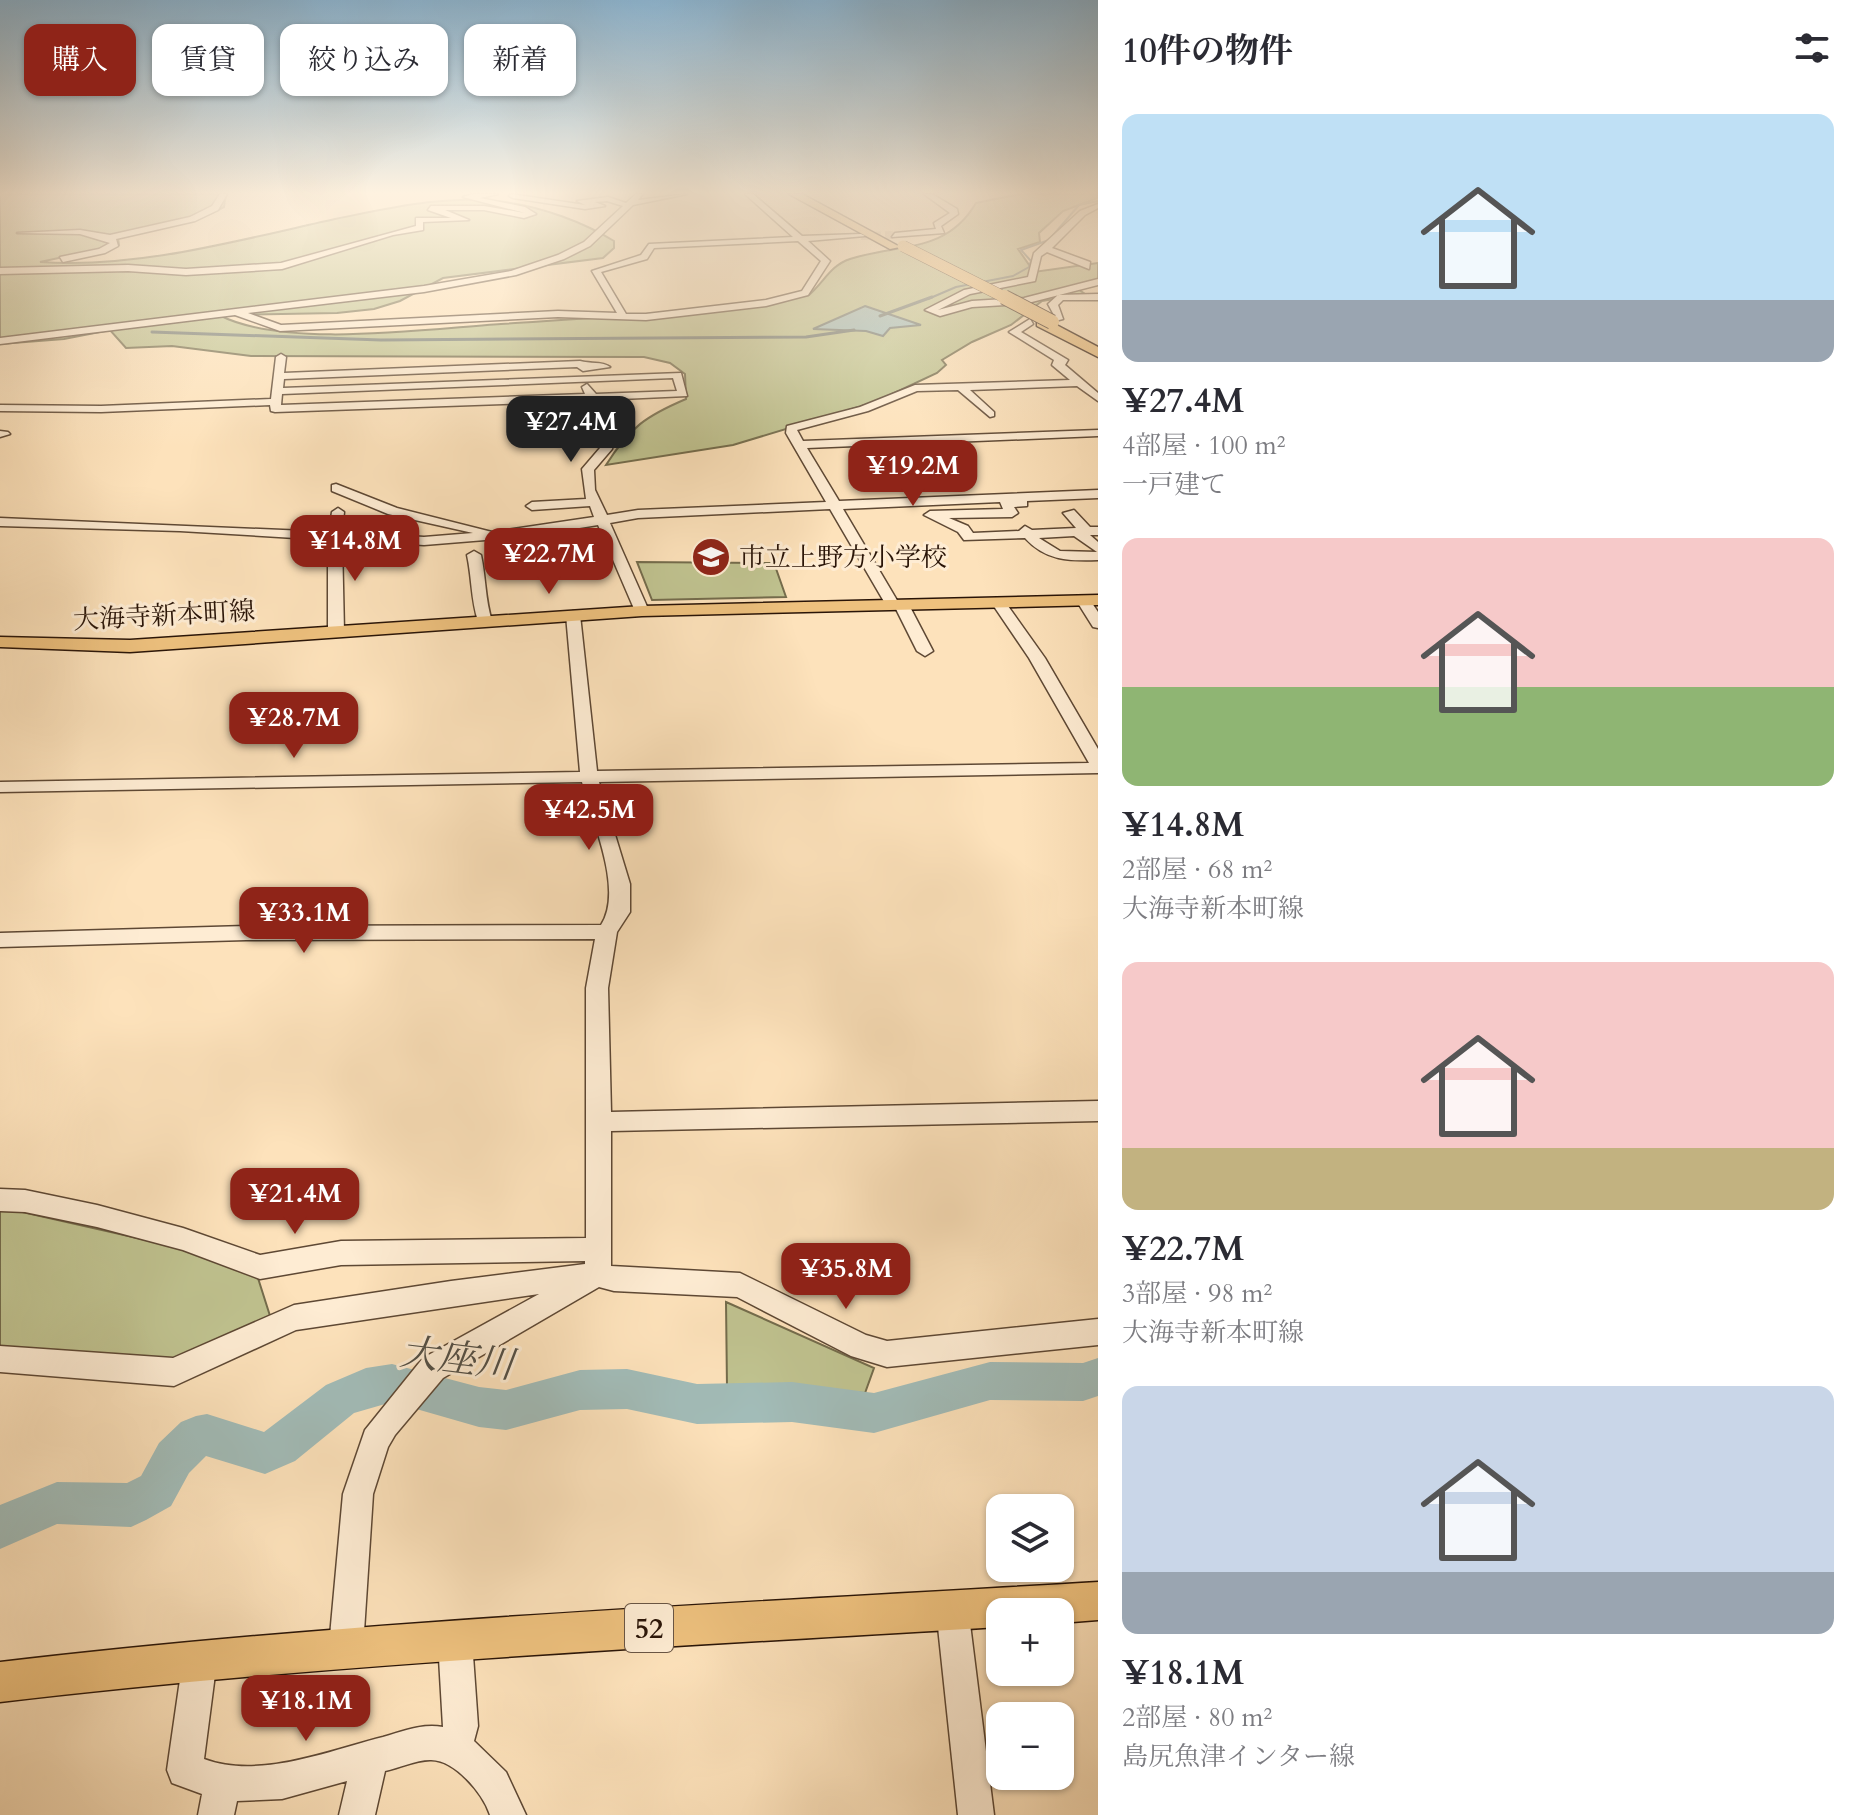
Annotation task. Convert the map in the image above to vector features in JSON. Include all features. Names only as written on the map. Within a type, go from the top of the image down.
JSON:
[{"type":"highway","points":[[966,279],[1098,346]]},
{"type":"highway","points":[[1045,321],[1098,353]]},
{"type":"main road","name":"大海寺新本町線","points":[[0,642],[130,646],[642,611],[1091,600]]},
{"type":"main road","name":"52","points":[[0,1682],[200,1659],[346,1647],[1098,1601]]},
{"type":"street","points":[[0,341],[424,289],[481,279]]},
{"type":"street","points":[[601,279],[623,316]]},
{"type":"street","points":[[235,312],[280,328],[580,314],[670,315],[799,296],[805,293],[814,279]]},
{"type":"street","points":[[1032,279],[967,292],[930,310],[940,313],[972,304],[1024,301],[1098,282]]},
{"type":"street","points":[[1098,297],[1061,297],[1053,304],[1060,317],[1014,332],[1064,362],[1056,363],[1098,398]]},
{"type":"street","points":[[0,333],[118,321],[118,316]]},
{"type":"street","points":[[0,408],[101,409],[276,396],[392,386],[509,382],[584,373],[677,375],[683,394],[591,397],[394,404],[275,409],[276,396],[280,367],[393,371],[580,364],[584,373],[591,397],[610,433],[606,449],[588,469],[587,479],[642,611]]},
{"type":"street","points":[[505,367],[513,400]]},
{"type":"street","points":[[393,371],[394,404]]},
{"type":"street","points":[[925,651],[791,428],[796,424],[864,409],[915,388],[1079,383]]},
{"type":"street","points":[[961,387],[990,414]]},
{"type":"street","points":[[799,445],[1098,433]]},
{"type":"street","points":[[336,488],[393,511],[501,536]]},
{"type":"street","points":[[0,522],[180,527],[424,541],[501,536],[638,514],[1098,497]]},
{"type":"street","points":[[1098,497],[1005,504],[1030,536],[1057,558],[1098,556]]},
{"type":"street","points":[[532,506],[595,502]]},
{"type":"street","points":[[336,632],[335,536],[338,512]]},
{"type":"street","points":[[1012,513],[930,515],[963,529],[969,537],[1087,532]]},
{"type":"street","points":[[1069,513],[1098,548]]},
{"type":"street","points":[[474,555],[482,594],[479,603],[485,621]]},
{"type":"street","points":[[1091,600],[1098,624]]},
{"type":"street","points":[[0,787],[1098,766],[1037,658],[998,602]]},
{"type":"street","points":[[573,615],[589,777],[620,884],[620,912],[607,932],[597,988],[598,1262],[614,1279],[740,1285],[861,1347],[887,1354],[1098,1332]]},
{"type":"street","points":[[0,940],[246,933],[607,932]]},
{"type":"street","points":[[597,1122],[1098,1111]]},
{"type":"street","points":[[0,1200],[25,1201],[111,1220],[183,1239],[260,1267],[341,1253],[598,1262]]},
{"type":"street","points":[[0,1359],[174,1372],[294,1318],[451,1293],[598,1262]]},
{"type":"street","points":[[346,1647],[358,1494],[375,1440],[433,1368],[598,1262]]},
{"type":"street","points":[[952,1608],[976,1815]]},
{"type":"street","points":[[454,1747],[461,1726],[455,1641]]},
{"type":"street","points":[[200,1659],[185,1770],[219,1800],[371,1755],[429,1742],[454,1747],[488,1775],[504,1799],[508,1815]]},
{"type":"street","points":[[357,1815],[371,1755]]},
{"type":"green space","points":[[0,279],[442,279],[400,301],[374,309],[337,313],[219,315],[247,325],[280,331],[357,334],[694,310],[771,301],[809,295],[825,279],[1098,279],[1075,287],[1085,294],[1042,301],[1011,325],[972,342],[942,360],[946,365],[937,373],[875,402],[733,445],[606,465],[640,424],[686,399],[685,374],[670,363],[644,357],[251,356],[172,346],[126,348],[110,330],[64,339],[0,344]]},
{"type":"green space","points":[[637,562],[774,563],[786,597],[652,600]]},
{"type":"green space","points":[[0,1207],[177,1247],[257,1275],[271,1319],[170,1365],[0,1351]]},
{"type":"green space","points":[[726,1302],[874,1368],[865,1393],[727,1387]]},
{"type":"water","points":[[865,306],[921,325],[890,328],[883,336],[866,331],[813,329]]},
{"type":"waterway","points":[[928,299],[956,287],[999,279]]},
{"type":"waterway","points":[[880,316],[932,297]]},
{"type":"waterway","points":[[152,332],[381,340],[806,337],[854,330]]},
{"type":"waterway","name":"大座川","points":[[0,1527],[57,1503],[131,1505],[156,1491],[174,1458],[196,1437],[207,1435],[265,1453],[280,1446],[340,1399],[366,1388],[392,1383],[479,1407],[506,1410],[580,1390],[627,1389],[697,1404],[792,1402],[874,1413],[990,1381],[1083,1382],[1098,1377]]},
{"type":"place","name":"市立上野方小学校","points":[[711,557]]}]
